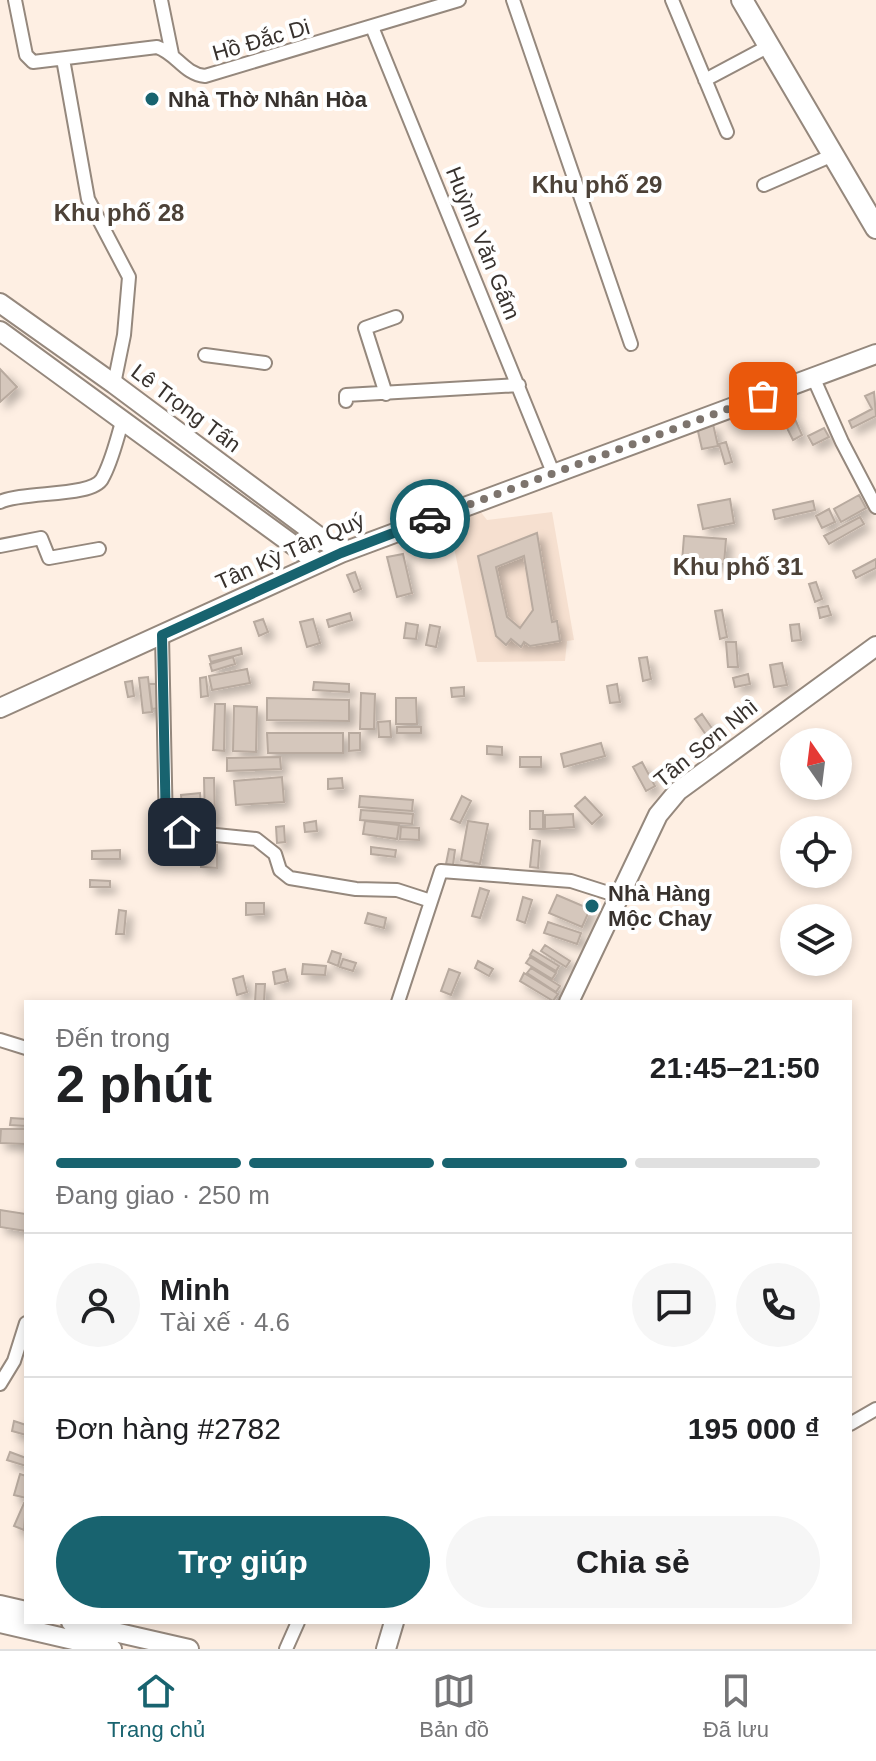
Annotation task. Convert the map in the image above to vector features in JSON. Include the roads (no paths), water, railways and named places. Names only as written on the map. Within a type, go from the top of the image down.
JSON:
[{"type":"main road","points":[[742,0],[876,228]]},
{"type":"main road","points":[[756,0],[876,201]]},
{"type":"main road","name":"Lê Trọng Tấn","points":[[0,303],[341,553]]},
{"type":"main road","name":"Lê Trọng Tấn","points":[[0,331],[318,563]]},
{"type":"main road","name":"Tân Kỳ Tân Quý","points":[[0,708],[341,553],[876,354]]},
{"type":"main road","name":"Tân Sơn Nhì","points":[[570,1000],[658,815],[678,791],[876,646]]},
{"type":"main road","points":[[0,1605],[24,1611]]},
{"type":"main road","points":[[0,1623],[184,1648]]},
{"type":"main road","points":[[390,1648],[394,1624]]},
{"type":"main road","points":[[75,1634],[112,1649]]},
{"type":"street","name":"Hồ Đắc Di","points":[[15,0],[26,55],[30,60],[37,62],[162,48],[194,74],[211,76],[459,0]]},
{"type":"street","points":[[161,0],[172,54]]},
{"type":"street","points":[[513,0],[631,344]]},
{"type":"street","points":[[672,0],[727,132]]},
{"type":"street","name":"Huỳnh Văn Gấm","points":[[372,27],[554,475]]},
{"type":"street","points":[[705,80],[769,46]]},
{"type":"street","points":[[63,59],[88,199],[97,221],[126,268],[129,281],[124,335],[114,384]]},
{"type":"street","points":[[764,185],[833,155]]},
{"type":"street","points":[[386,394],[365,328],[396,317]]},
{"type":"street","points":[[205,355],[265,363]]},
{"type":"street","points":[[813,377],[876,507]]},
{"type":"street","points":[[346,401],[346,395],[519,385]]},
{"type":"street","points":[[0,502],[15,496],[91,490],[101,481],[123,419]]},
{"type":"street","points":[[0,546],[41,538],[49,558],[99,549]]},
{"type":"street","points":[[162,635],[166,830],[256,839],[275,854],[280,870],[290,878],[356,889],[397,890],[431,901]]},
{"type":"street","points":[[399,1000],[441,871],[571,881],[618,896]]},
{"type":"street","points":[[0,1040],[24,1047]]},
{"type":"street","points":[[0,1384],[14,1361],[24,1329]]},
{"type":"street","points":[[852,1423],[876,1409]]},
{"type":"street","points":[[286,1649],[297,1624]]},
{"type":"place","name":"Nhà Thờ Nhân Hòa","points":[[152,99]]},
{"type":"place","name":"Nhà Hàng Mộc Chay","points":[[592,906]]},
{"type":"district","name":"Khu phố 29","points":[[597,184]]},
{"type":"district","name":"Khu phố 28","points":[[119,212]]},
{"type":"district","name":"Khu phố 31","points":[[738,566]]}]
